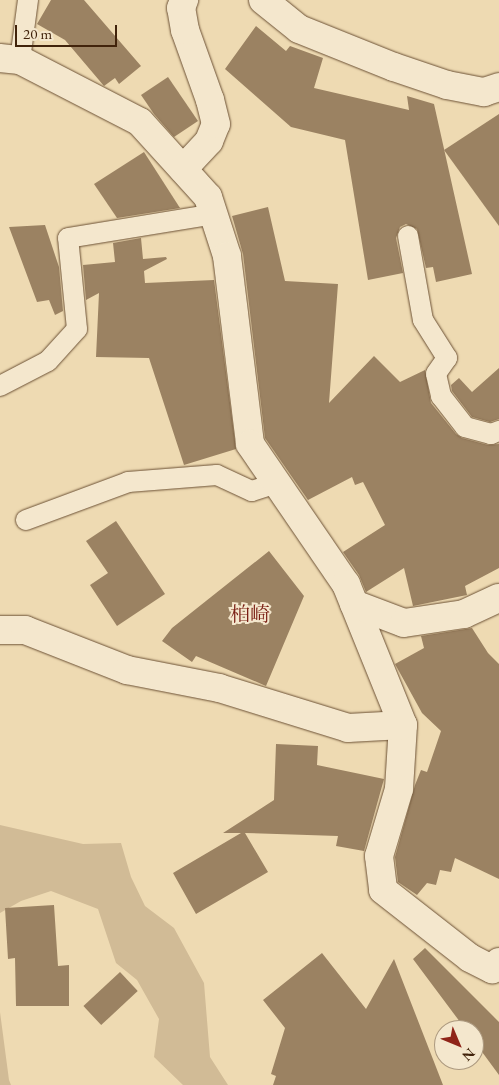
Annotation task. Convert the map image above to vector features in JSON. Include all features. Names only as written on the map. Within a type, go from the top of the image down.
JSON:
[{"type":"street","points":[[183,169],[209,141],[216,124],[210,100],[185,30],[181,8],[184,0]]},
{"type":"street","points":[[263,0],[299,29],[394,67],[448,85],[484,92],[499,87]]},
{"type":"street","points":[[10,59],[140,122],[208,197],[227,256],[250,444],[346,584],[403,725],[399,789],[379,856],[383,890],[470,958],[492,969],[499,962]]},
{"type":"street","points":[[354,604],[404,623],[491,608]]},
{"type":"street","points":[[0,630],[25,630],[126,670],[219,688],[348,728],[403,725]]},
{"type":"lane","points":[[10,59],[28,0]]},
{"type":"lane","points":[[0,386],[48,361],[77,329],[68,238],[214,214]]},
{"type":"lane","points":[[408,236],[423,320],[447,358],[436,374],[441,396],[465,427],[491,434],[499,431]]},
{"type":"lane","points":[[26,520],[128,482],[217,475],[252,491],[276,483]]},
{"type":"shaded area","points":[[0,825],[83,844],[121,843],[131,877],[145,906],[174,928],[204,983],[210,1057],[228,1085],[183,1085],[154,1057],[159,1019],[137,980],[116,963],[98,909],[51,891],[21,901],[0,913]]},
{"type":"shaded area","points":[[0,1012],[9,1080],[11,1085],[0,1085]]},
{"type":"building","points":[[51,0],[84,0],[141,66],[119,84],[115,78],[104,86],[65,40],[37,24]]},
{"type":"building","points":[[256,26],[286,51],[290,46],[323,58],[314,88],[409,110],[407,96],[434,104],[472,274],[436,282],[433,267],[426,268],[417,229],[406,224],[400,227],[396,238],[403,273],[368,280],[345,140],[291,127],[225,69]]},
{"type":"building","points":[[168,77],[198,121],[174,137],[154,114],[141,95]]},
{"type":"building","points":[[499,114],[499,226],[444,150]]},
{"type":"building","points":[[144,152],[180,208],[117,218],[94,184]]},
{"type":"building","points":[[268,207],[285,281],[338,284],[329,403],[374,356],[400,382],[425,370],[431,403],[456,434],[462,438],[488,445],[499,444],[499,568],[465,586],[467,595],[413,606],[404,568],[366,592],[359,575],[343,552],[385,525],[363,482],[355,485],[352,477],[308,500],[265,438],[243,254],[232,216]]},
{"type":"building","points":[[45,225],[59,267],[63,311],[55,315],[49,300],[37,302],[9,227]]},
{"type":"building","points":[[141,238],[143,259],[166,257],[167,259],[144,271],[145,283],[214,280],[236,449],[184,465],[149,358],[96,357],[99,293],[86,300],[83,265],[115,262],[113,243]]},
{"type":"building","points":[[499,368],[499,419],[490,422],[472,417],[452,391],[451,385],[459,378],[472,392]]},
{"type":"building","points":[[116,521],[165,594],[117,626],[90,585],[108,573],[86,541]]},
{"type":"building","points":[[269,551],[304,596],[266,686],[196,656],[192,662],[162,641],[172,628]]},
{"type":"building","points":[[472,628],[488,653],[499,664],[499,879],[455,858],[451,872],[440,870],[436,885],[427,883],[417,895],[398,882],[395,857],[415,785],[421,770],[427,772],[441,731],[422,713],[395,664],[424,648],[421,636]]},
{"type":"building","points":[[276,744],[318,746],[317,765],[384,779],[364,851],[336,846],[338,836],[245,833],[268,872],[196,914],[173,873],[241,833],[223,833],[274,800]]},
{"type":"building","points":[[54,905],[58,966],[69,965],[69,1006],[16,1006],[15,958],[8,959],[5,908]]},
{"type":"building","points":[[425,948],[499,1022],[499,1075],[484,1055],[484,1020],[459,1020],[413,959]]},
{"type":"building","points":[[322,953],[366,1009],[394,959],[434,1062],[434,1070],[437,1070],[443,1085],[273,1085],[276,1076],[271,1074],[285,1028],[263,1000]]},
{"type":"building","points":[[120,972],[138,991],[101,1025],[83,1006]]},
{"type":"district","name":"柏崎","points":[[250,614]]}]
